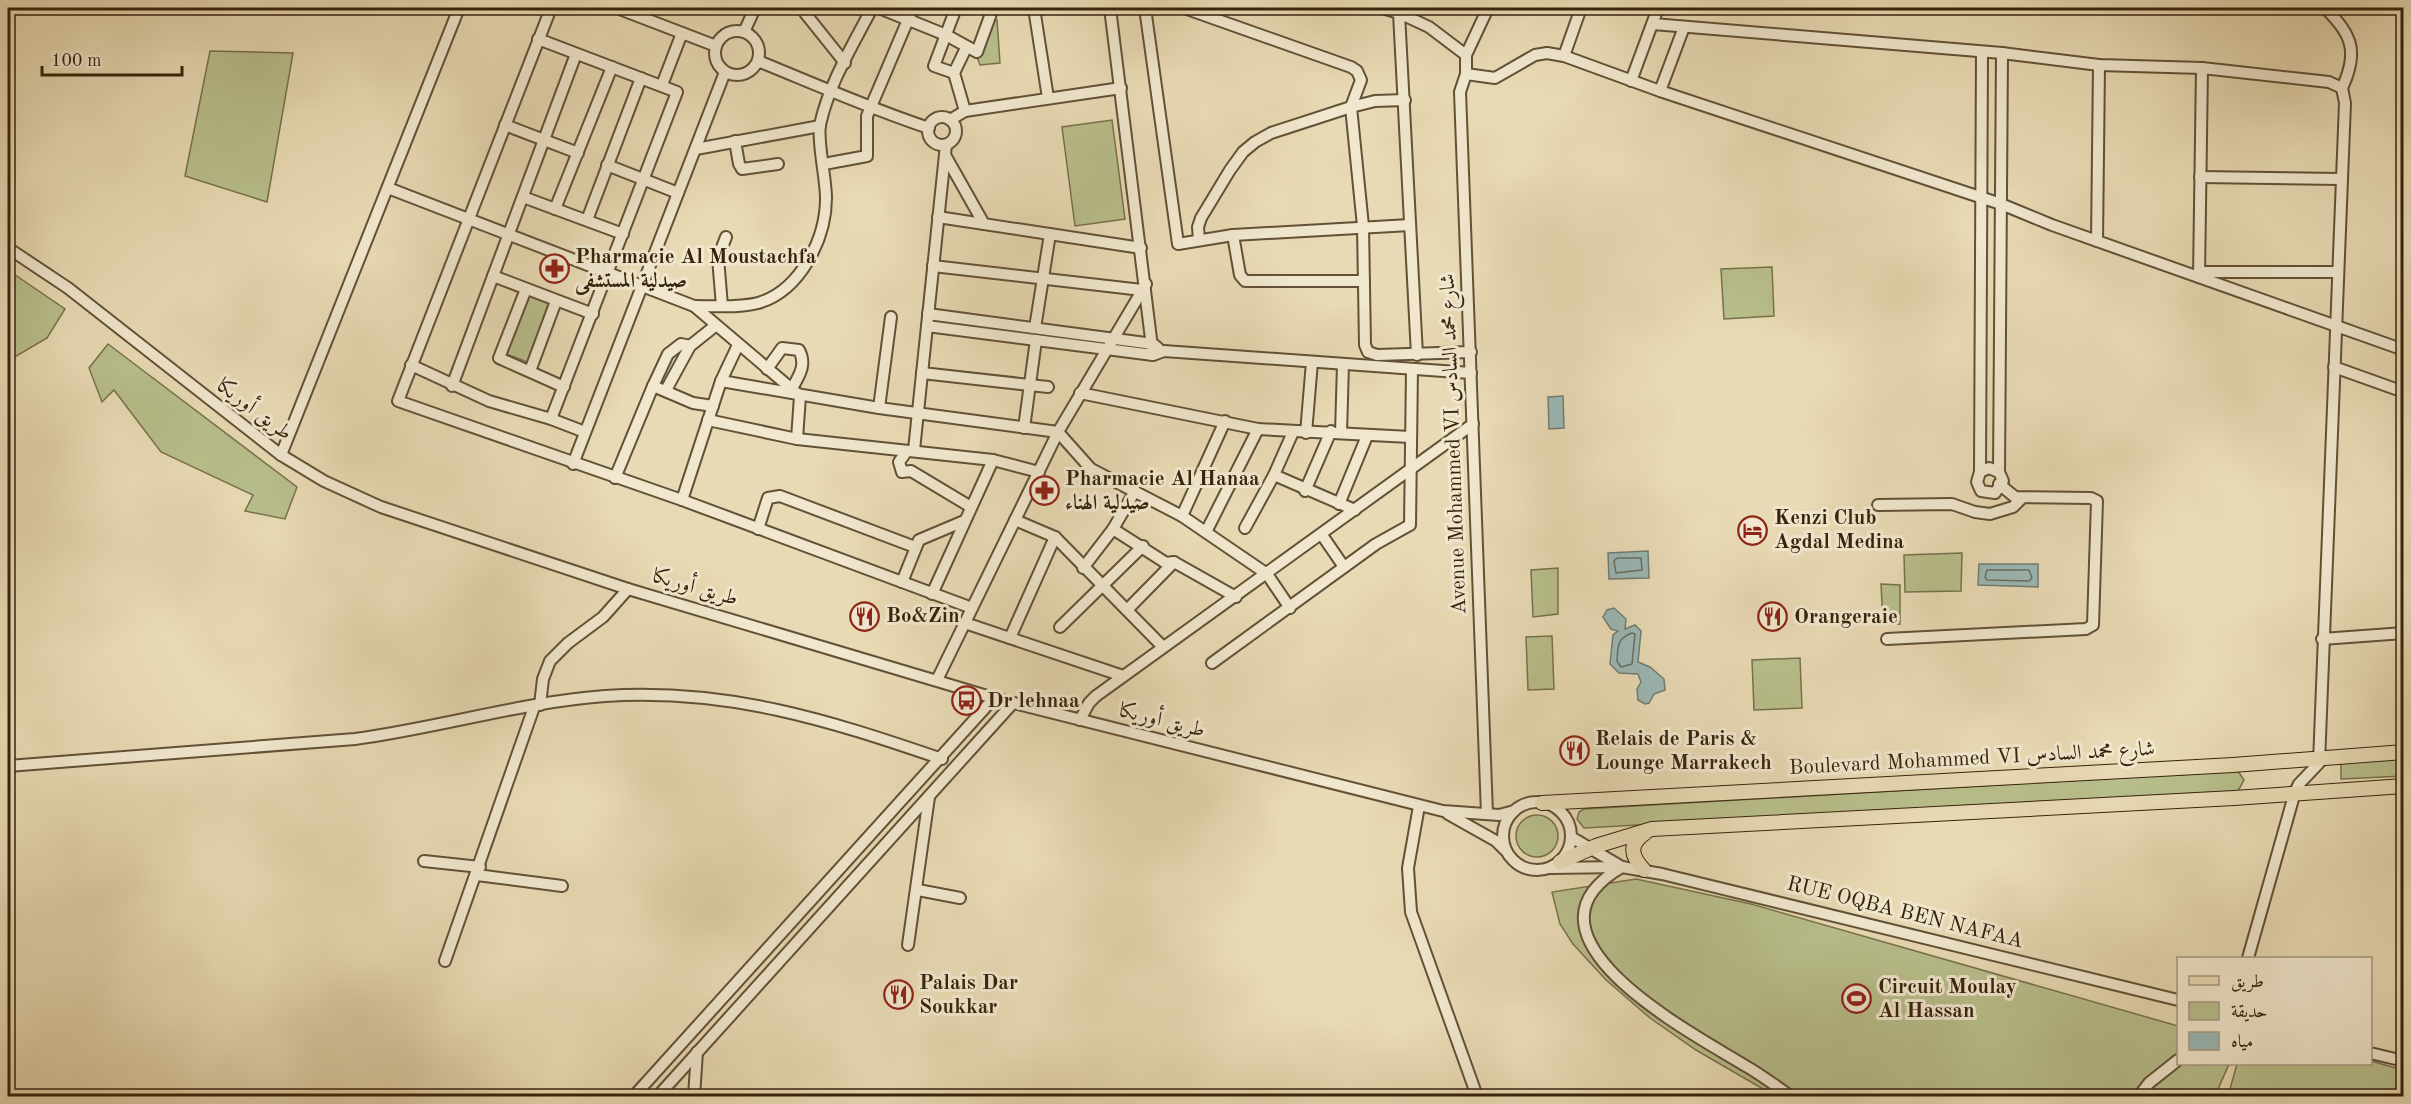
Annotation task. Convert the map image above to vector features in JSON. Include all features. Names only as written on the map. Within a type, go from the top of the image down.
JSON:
[{"type":"main road","name":"Boulevard Mohammed VI شارع محمد السادس","points":[[1542,802],[2233,765],[2403,752]]},
{"type":"main road","points":[[1555,865],[1589,848],[1652,829],[2234,798],[2403,786]]},
{"type":"main road","points":[[1644,870],[1632,851],[1637,839],[1652,829]]},
{"type":"street","points":[[282,455],[459,8]]},
{"type":"street","points":[[551,8],[398,400],[573,464],[682,500],[972,608]]},
{"type":"street","points":[[617,8],[716,46]]},
{"type":"street","points":[[744,32],[755,8]]},
{"type":"street","points":[[804,8],[804,13],[845,63]]},
{"type":"street","points":[[388,188],[694,306],[745,305],[769,299],[795,280],[819,236],[825,210],[820,126],[830,90],[872,8]]},
{"type":"street","points":[[879,8],[946,35],[977,52],[993,8]]},
{"type":"street","points":[[824,164],[867,156],[866,122],[912,8]]},
{"type":"street","points":[[954,73],[934,66],[956,8]]},
{"type":"street","points":[[1034,8],[1048,98]]},
{"type":"street","points":[[1110,8],[1144,287],[1156,350]]},
{"type":"street","points":[[1145,8],[1178,243],[1182,245],[1233,235],[1410,225]]},
{"type":"street","points":[[1184,8],[1357,71],[1361,80],[1351,106],[1363,226],[1366,349],[1377,355],[1471,352]]},
{"type":"street","points":[[1382,8],[1399,10],[1429,27],[1466,55],[1488,8]]},
{"type":"street","points":[[1564,56],[1581,8]]},
{"type":"street","points":[[1632,81],[1658,8]]},
{"type":"street","points":[[2248,957],[2295,792],[2299,784],[2317,768],[2320,757],[2322,639],[2334,324],[2345,103],[2342,88],[2351,65],[2349,37],[2325,8]]},
{"type":"street","points":[[1399,10],[1417,355]]},
{"type":"street","points":[[1653,24],[2002,53],[2099,64],[2202,68],[2329,82],[2342,88]]},
{"type":"street","points":[[1660,91],[1684,27]]},
{"type":"street","points":[[744,32],[758,44],[758,61],[753,70],[743,75],[725,72],[716,61],[716,46],[729,33],[744,32]]},
{"type":"street","points":[[662,86],[682,33]]},
{"type":"street","points":[[538,39],[677,92],[551,419]]},
{"type":"street","points":[[965,111],[954,73],[966,48]]},
{"type":"street","points":[[1981,491],[1977,482],[1980,472],[1982,52]]},
{"type":"street","points":[[1466,74],[1495,78],[1535,55],[1547,53],[1564,56],[1660,91],[2001,204],[2097,241],[2199,274],[2403,350]]},
{"type":"street","points":[[1981,491],[1995,493],[2000,484],[2002,486],[2003,481],[1999,472],[2002,53]]},
{"type":"street","points":[[452,386],[576,54]]},
{"type":"street","name":"Avenue Mohammed VI شارع محمد السادس","points":[[1466,55],[1466,74],[1460,93],[1487,814]]},
{"type":"street","points":[[758,61],[870,109],[929,128]]},
{"type":"street","points":[[2097,241],[2099,64]]},
{"type":"street","points":[[555,209],[612,67]]},
{"type":"street","points":[[2199,274],[2202,68]]},
{"type":"street","points":[[573,464],[725,72]]},
{"type":"street","points":[[587,220],[641,78]]},
{"type":"street","points":[[929,128],[937,118],[950,120],[965,111],[1121,88]]},
{"type":"street","points":[[1199,240],[1198,227],[1202,218],[1243,152],[1271,133],[1351,106],[1375,101],[1405,100]]},
{"type":"street","points":[[950,120],[956,127],[956,134],[945,150],[918,413],[911,451],[899,462],[902,472],[911,471],[971,507]]},
{"type":"street","points":[[505,125],[578,153]]},
{"type":"street","points":[[696,149],[820,126]]},
{"type":"street","points":[[929,128],[933,141],[945,150],[984,224]]},
{"type":"street","points":[[735,141],[742,169],[778,164]]},
{"type":"street","points":[[607,165],[644,177],[678,193]]},
{"type":"street","points":[[2200,177],[2341,179]]},
{"type":"street","points":[[523,197],[623,234]]},
{"type":"street","points":[[938,217],[1141,248]]},
{"type":"street","points":[[1024,428],[1050,234]]},
{"type":"street","points":[[1233,235],[1240,275],[1245,281],[1364,281]]},
{"type":"street","points":[[722,306],[718,258],[726,237]]},
{"type":"street","name":"طريق أوريكا","points":[[8,248],[68,288],[282,455],[324,481],[381,507],[628,589],[994,698],[1419,806],[1443,811],[1487,814],[1514,812]]},
{"type":"street","points":[[933,266],[1043,279],[1144,287]]},
{"type":"street","points":[[2199,274],[2337,272]]},
{"type":"street","points":[[493,276],[593,314]]},
{"type":"street","points":[[937,680],[1058,432],[1144,287]]},
{"type":"street","points":[[526,289],[499,358],[564,387]]},
{"type":"street","points":[[530,372],[556,301]]},
{"type":"street","points":[[694,306],[796,393]]},
{"type":"street","points":[[879,408],[891,318]]},
{"type":"street","points":[[928,320],[1035,334],[1112,339],[1156,350]]},
{"type":"street","points":[[669,392],[666,390],[669,382],[690,346],[715,326]]},
{"type":"street","points":[[1035,334],[1106,349],[1156,350],[1472,373]]},
{"type":"street","points":[[615,478],[653,386],[672,349],[681,344],[690,346]]},
{"type":"street","points":[[682,500],[721,381],[738,345]]},
{"type":"street","points":[[766,369],[782,348],[799,350],[802,357],[802,370],[796,393],[797,440]]},
{"type":"street","points":[[1981,356],[1999,356]]},
{"type":"street","points":[[1306,433],[1312,362]]},
{"type":"street","points":[[1305,491],[1336,432],[1343,364]]},
{"type":"street","points":[[411,365],[452,386],[489,401],[551,419],[585,432]]},
{"type":"street","points":[[2334,367],[2403,392]]},
{"type":"street","points":[[1212,663],[1344,567],[1410,525],[1412,369]]},
{"type":"street","points":[[922,373],[1030,383],[1048,387]]},
{"type":"street","points":[[721,381],[879,408],[1058,432],[1091,469],[1107,480],[1135,491],[1182,516],[1267,574],[1290,608]]},
{"type":"street","points":[[653,386],[693,403],[713,406]]},
{"type":"street","points":[[1080,393],[1258,429],[1410,437]]},
{"type":"street","points":[[708,420],[797,440],[993,460],[1039,472]]},
{"type":"street","points":[[1182,516],[1226,421]]},
{"type":"street","points":[[1080,720],[1092,699],[1473,424]]},
{"type":"street","points":[[1206,532],[1258,429]]},
{"type":"street","points":[[1245,528],[1274,475],[1293,432]]},
{"type":"street","points":[[1339,504],[1367,436]]},
{"type":"street","points":[[932,594],[993,460]]},
{"type":"street","points":[[1980,472],[1989,468],[1999,472]]},
{"type":"street","points":[[1274,475],[1305,491],[1355,510]]},
{"type":"street","points":[[1887,639],[2086,629],[2093,625],[2097,501],[2091,498],[2022,498],[2009,495],[2000,484]]},
{"type":"street","points":[[1083,568],[1113,529],[1135,491]]},
{"type":"street","points":[[1968,509],[1981,491]]},
{"type":"street","points":[[758,529],[768,498],[780,496],[915,547]]},
{"type":"street","points":[[1878,505],[1923,502],[1958,504],[1982,514],[2001,512],[2013,507],[2022,498]]},
{"type":"street","points":[[1015,520],[1055,537],[1163,647]]},
{"type":"street","points":[[902,582],[915,547],[923,537],[964,521]]},
{"type":"street","points":[[1113,529],[1166,562],[1174,562],[1236,597]]},
{"type":"street","points":[[1322,535],[1344,567]]},
{"type":"street","points":[[1010,638],[1055,537]]},
{"type":"street","points":[[1060,627],[1143,546]]},
{"type":"street","points":[[1127,610],[1174,562]]},
{"type":"street","points":[[445,961],[537,706],[550,661],[575,637],[603,617],[628,589]]},
{"type":"street","points":[[965,623],[1123,676]]},
{"type":"street","points":[[2322,639],[2403,633]]},
{"type":"street","points":[[8,766],[355,739],[409,732],[466,718],[605,696],[656,695],[731,701],[807,715],[942,759]]},
{"type":"street","points":[[634,1096],[942,759],[994,698]]},
{"type":"street","points":[[658,1096],[1013,703]]},
{"type":"street","points":[[908,945],[918,891],[929,797]]},
{"type":"street","points":[[1542,802],[1554,807],[1564,815],[1570,826],[1571,837],[1568,852],[1555,865],[1540,870],[1525,868],[1507,853],[1503,832],[1514,812],[1528,803],[1542,802]]},
{"type":"street","points":[[1419,806],[1408,868],[1411,912],[1419,941],[1477,1096]]},
{"type":"street","name":"طريق أوريكا","points":[[1443,811],[1496,841],[1507,853]]},
{"type":"street","name":"RUE OQBA BEN NAFAA","points":[[1571,837],[1622,867]]},
{"type":"street","points":[[424,861],[562,886]]},
{"type":"street","name":"RUE OQBA BEN NAFAA","points":[[1555,865],[1644,870],[2177,1000]]},
{"type":"street","points":[[1622,867],[1602,880],[1589,899],[1585,916],[1587,934],[1596,954],[1613,975],[1657,1012],[1743,1064],[1790,1096]]},
{"type":"street","points":[[918,891],[960,898]]},
{"type":"street","points":[[700,1024],[712,1036]]},
{"type":"street","points":[[685,1041],[697,1052]]},
{"type":"street","points":[[694,1096],[697,1052]]},
{"type":"street","points":[[2372,1053],[2403,1061]]},
{"type":"street","points":[[2139,1096],[2149,1083],[2177,1061]]},
{"type":"green space","points":[[989,17],[997,20],[1000,63],[980,65],[977,57]]},
{"type":"green space","points":[[210,51],[293,53],[267,202],[185,176]]},
{"type":"green space","points":[[1112,120],[1125,219],[1075,226],[1062,127]]},
{"type":"green space","points":[[1772,267],[1774,316],[1724,319],[1721,269]]},
{"type":"green space","points":[[8,270],[65,309],[47,338],[8,361]]},
{"type":"green space","points":[[528,291],[554,301],[530,363],[504,353]]},
{"type":"green space","points":[[108,344],[297,487],[285,519],[245,511],[253,495],[161,452],[114,390],[102,402],[89,368]]},
{"type":"green space","points":[[1962,553],[1961,591],[1905,592],[1904,555]]},
{"type":"green space","points":[[1558,568],[1558,614],[1533,617],[1531,570]]},
{"type":"green space","points":[[1881,584],[1900,585],[1900,624],[1883,625]]},
{"type":"green space","points":[[1552,636],[1554,689],[1528,690],[1526,637]]},
{"type":"green space","points":[[1800,658],[1802,708],[1754,710],[1752,660]]},
{"type":"green space","points":[[2403,759],[2403,776],[2341,779],[2341,763]]},
{"type":"green space","points":[[2238,771],[2244,780],[2238,791],[1584,828],[1577,819],[1579,812],[1584,809]]},
{"type":"green space","points":[[1537,815],[1545,816],[1552,821],[1557,828],[1557,844],[1552,851],[1545,856],[1537,857],[1529,856],[1522,851],[1517,844],[1516,836],[1517,828],[1522,821],[1529,816]]},
{"type":"green space","name":"Circuit Moulay Al Hassan","points":[[1636,879],[1751,904],[2177,1026],[2177,1065],[2229,1065],[2215,1096],[1775,1096],[1696,1050],[1650,1018],[1606,980],[1573,944],[1560,924],[1552,892]]},
{"type":"green space","points":[[2372,1061],[2403,1070],[2403,1096],[2228,1096],[2237,1065],[2372,1065]]},
{"type":"water","points":[[1563,396],[1564,428],[1549,429],[1548,397]]},
{"type":"water","points":[[1648,551],[1649,578],[1609,579],[1608,553]]},
{"type":"water","points":[[1979,564],[2038,564],[2038,587],[1978,585]]},
{"type":"water","points":[[1614,608],[1626,619],[1625,629],[1635,625],[1641,631],[1638,662],[1650,667],[1664,679],[1665,690],[1654,694],[1649,703],[1645,704],[1638,700],[1637,689],[1641,682],[1638,674],[1619,673],[1610,664],[1613,635],[1618,631],[1611,629],[1603,617],[1607,610]]},
{"type":"place","name":"Pharmacie Al Moustachfa صيدلية المستشفى","points":[[554,269]]},
{"type":"place","name":"Pharmacie Al Hanaa صيدلية الهناء","points":[[1044,491]]},
{"type":"place","name":"Kenzi Club Agdal Medina","points":[[1753,530]]},
{"type":"place","name":"Bo&Zin","points":[[865,616]]},
{"type":"place","name":"Orangeraie","points":[[1773,617]]},
{"type":"place","name":"Dr lehnaa","points":[[966,701]]},
{"type":"place","name":"Relais de Paris & Lounge Marrakech","points":[[1574,751]]},
{"type":"place","name":"Palais Dar Soukkar","points":[[898,995]]},
{"type":"place","name":"Circuit Moulay Al Hassan","points":[[1857,999]]}]
